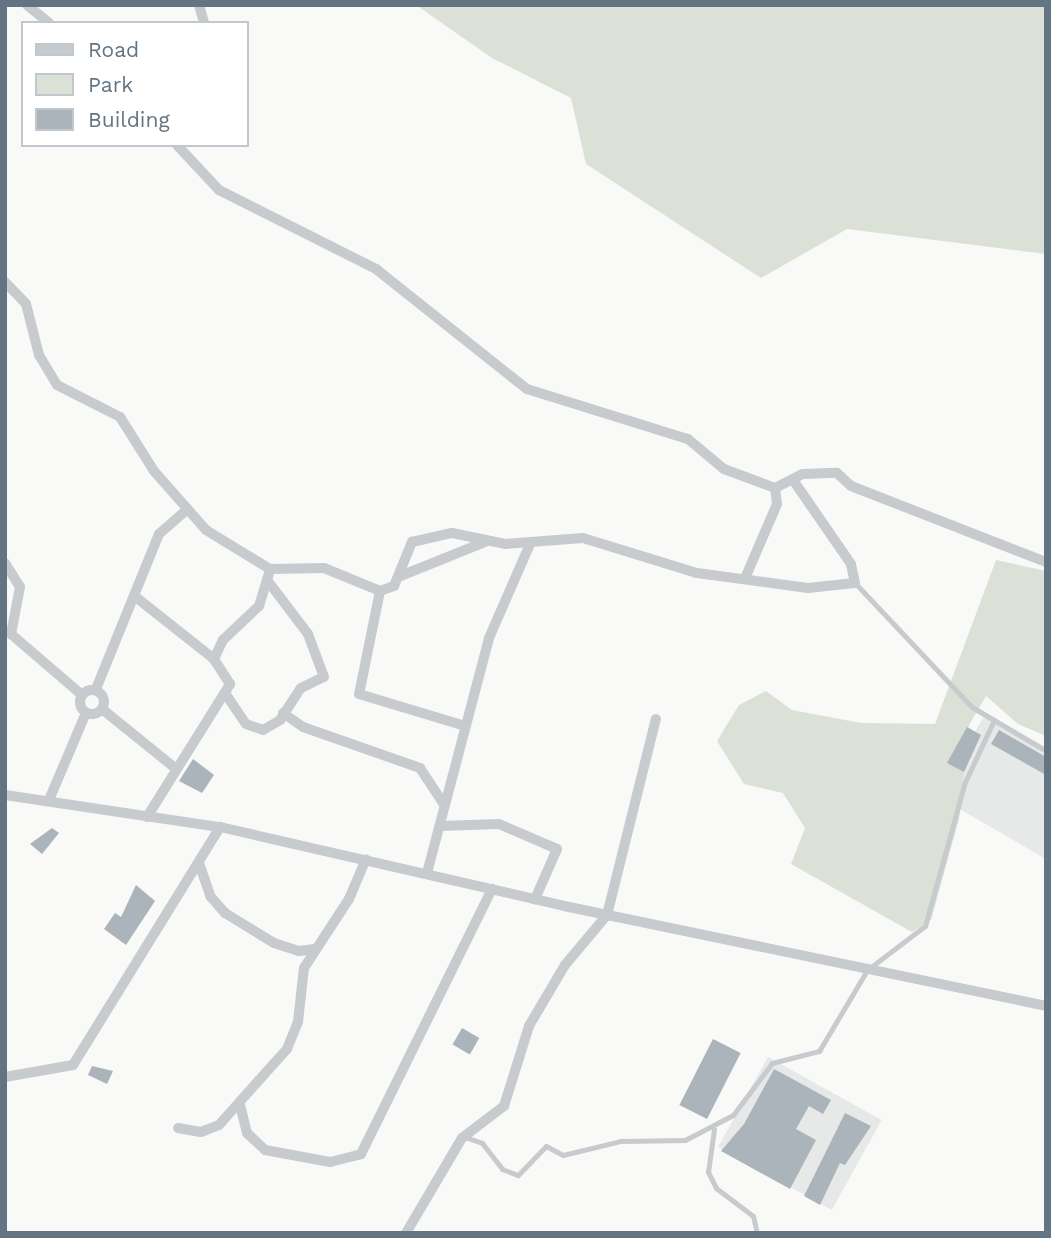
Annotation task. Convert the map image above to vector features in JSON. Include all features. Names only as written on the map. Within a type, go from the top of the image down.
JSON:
[{"type":"street","points":[[27,5],[47,21]]},
{"type":"street","points":[[179,147],[219,190],[376,269],[527,388],[688,439],[724,469],[775,488],[793,480],[837,473],[851,486],[1046,562]]},
{"type":"street","points":[[5,282],[26,304],[51,378],[120,417],[142,455],[188,509],[221,542],[270,569],[324,568],[380,591]]},
{"type":"street","points":[[398,577],[412,542],[452,533],[490,540],[531,542],[583,538],[672,567],[746,576],[808,588],[855,583],[851,564],[793,480]]},
{"type":"street","points":[[746,576],[777,504],[775,488]]},
{"type":"street","points":[[82,695],[96,690],[136,598],[159,534],[188,509]]},
{"type":"street","points":[[465,726],[359,694],[380,591],[398,577],[490,540]]},
{"type":"street","points":[[427,873],[443,803],[495,620],[531,542]]},
{"type":"street","points":[[5,563],[20,587],[11,634],[82,695],[86,713],[50,800]]},
{"type":"street","points":[[215,659],[223,640],[259,606],[270,569]]},
{"type":"street","points":[[225,693],[256,730],[270,728],[301,688],[324,672],[308,634],[267,580]]},
{"type":"street","points":[[136,598],[215,659],[230,676],[225,693],[174,767],[147,817]]},
{"type":"street","points":[[96,690],[104,697],[102,709]]},
{"type":"street","points":[[86,713],[102,709]]},
{"type":"street","points":[[102,709],[174,767]]},
{"type":"street","points":[[283,713],[303,727],[419,768],[443,803]]},
{"type":"street","points":[[406,1233],[462,1139],[503,1107],[516,1055],[540,1006],[607,915],[656,719]]},
{"type":"street","points":[[5,795],[220,827],[535,900],[1046,1006]]},
{"type":"street","points":[[440,825],[499,824],[557,849],[535,900]]},
{"type":"street","points":[[5,1077],[73,1065],[220,827]]},
{"type":"street","points":[[178,1128],[208,1130],[240,1105],[293,1038],[300,981],[315,948],[349,899],[366,859]]},
{"type":"street","points":[[199,863],[211,897],[225,913],[274,943],[299,951],[315,948]]},
{"type":"street","points":[[240,1105],[247,1133],[265,1150],[330,1162],[361,1154],[492,889]]},
{"type":"lane","points":[[855,583],[972,707],[1046,751]]},
{"type":"lane","points":[[462,1139],[482,1143],[502,1169],[518,1175],[545,1146],[568,1154],[621,1141],[669,1143],[714,1129],[743,1105],[772,1063],[819,1051],[867,970],[925,926],[965,782],[993,720]]},
{"type":"lane","points":[[714,1129],[708,1172],[716,1188],[745,1207],[758,1231]]},
{"type":"shaded area","points":[[986,713],[1046,747],[1046,859],[937,796]]},
{"type":"shaded area","points":[[768,1057],[882,1120],[832,1210],[718,1147]]},
{"type":"green space","points":[[416,5],[1046,5],[1046,254],[847,229],[761,278],[586,164],[571,98],[492,58]]},
{"type":"green space","points":[[996,560],[1046,571],[1046,736],[1018,724],[986,696],[969,725],[959,819],[931,920],[912,932],[791,864],[805,828],[783,793],[744,784],[717,741],[739,705],[766,691],[792,710],[861,723],[935,724]]},
{"type":"building","points":[[967,727],[981,735],[964,772],[947,763]]},
{"type":"building","points":[[999,730],[1046,757],[1046,775],[991,744]]},
{"type":"building","points":[[193,759],[214,775],[202,793],[179,781]]},
{"type":"building","points":[[52,828],[59,833],[42,854],[30,844]]},
{"type":"building","points":[[136,885],[155,901],[126,945],[104,929],[115,913],[121,917]]},
{"type":"building","points":[[462,1028],[479,1038],[470,1054],[452,1044]]},
{"type":"building","points":[[713,1039],[741,1053],[707,1119],[679,1105]]},
{"type":"building","points":[[92,1066],[113,1071],[107,1084],[88,1075]]},
{"type":"building","points":[[774,1069],[831,1100],[823,1114],[809,1106],[796,1129],[816,1140],[790,1189],[721,1151],[744,1124]]},
{"type":"building","points":[[845,1113],[871,1126],[845,1165],[840,1163],[820,1205],[804,1196]]}]
